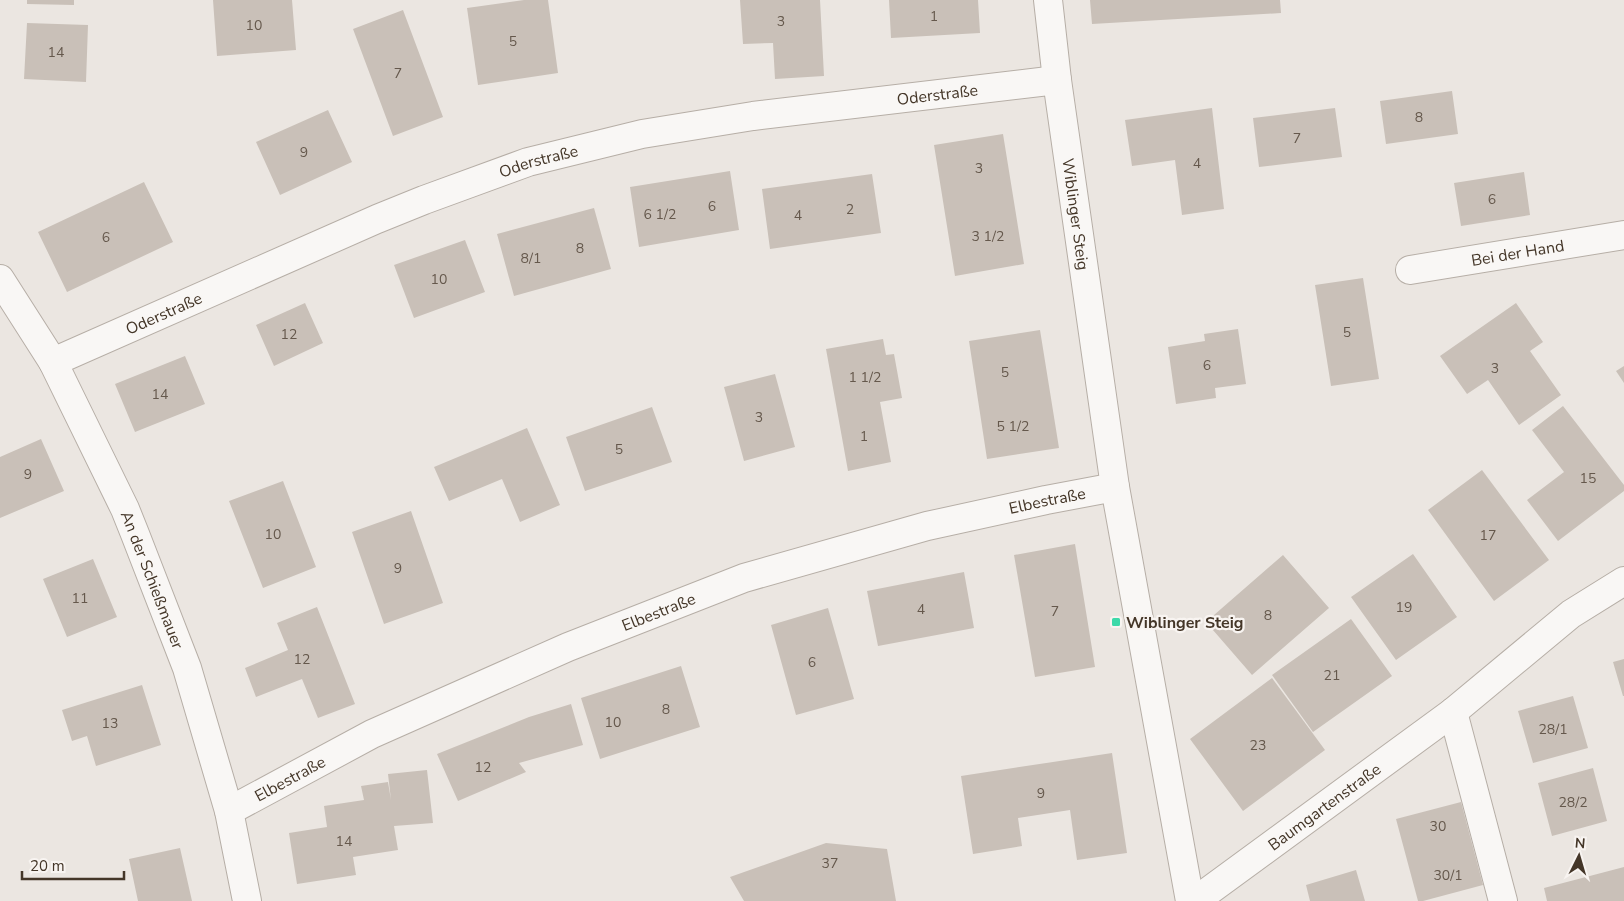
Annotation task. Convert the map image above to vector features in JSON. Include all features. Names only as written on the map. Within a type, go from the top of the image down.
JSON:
[{"type":"street","name":"Wiblinger Steig","points":[[1048,0],[1057,80],[1115,486],[1190,901]]},
{"type":"street","name":"Oderstraße","points":[[54,362],[377,219],[528,162],[642,134],[753,116],[1057,80]]},
{"type":"street","name":"Bei der Hand","points":[[1410,270],[1624,234]]},
{"type":"street","name":"An der Schießmauer","points":[[0,279],[54,362],[125,509],[184,658],[229,811],[247,901]]},
{"type":"street","name":"Elbestraße","points":[[229,811],[372,734],[568,647],[744,578],[927,526],[1115,486]]},
{"type":"street","name":"Baumgartenstraße","points":[[1195,901],[1453,712],[1571,614],[1624,581]]},
{"type":"street","points":[[1453,712],[1503,901]]},
{"type":"building","points":[[27,0],[74,0],[74,5],[27,4]]},
{"type":"building","points":[[213,0],[292,0],[296,50],[217,56]]},
{"type":"building","points":[[524,0],[548,0],[558,73],[478,85],[467,8]]},
{"type":"building","points":[[740,0],[820,0],[824,76],[775,79],[773,43],[743,44]]},
{"type":"building","points":[[889,0],[978,0],[980,33],[891,38]]},
{"type":"building","points":[[1090,0],[1280,0],[1281,13],[1092,24]]},
{"type":"building","points":[[403,10],[443,117],[393,136],[353,29]]},
{"type":"building","points":[[27,23],[88,25],[86,82],[24,79]]},
{"type":"building","points":[[1452,91],[1458,134],[1386,144],[1380,101]]},
{"type":"building","points":[[1212,108],[1224,209],[1182,215],[1175,160],[1132,166],[1125,120]]},
{"type":"building","points":[[1335,108],[1342,157],[1259,167],[1253,118]]},
{"type":"building","points":[[328,110],[352,162],[280,195],[256,142]]},
{"type":"building","points":[[1003,134],[1024,264],[955,276],[934,145]]},
{"type":"building","points":[[730,171],[739,230],[639,247],[630,187]]},
{"type":"building","points":[[1524,172],[1530,215],[1461,226],[1454,183]]},
{"type":"building","points":[[872,174],[881,233],[770,249],[762,189]]},
{"type":"building","points":[[144,182],[173,242],[67,292],[38,232]]},
{"type":"building","points":[[594,208],[611,269],[514,296],[497,234]]},
{"type":"building","points":[[465,240],[485,292],[414,318],[394,265]]},
{"type":"building","points":[[1363,278],[1379,379],[1331,386],[1315,285]]},
{"type":"building","points":[[305,303],[323,343],[274,366],[256,325]]},
{"type":"building","points":[[1516,303],[1543,342],[1530,351],[1561,395],[1519,425],[1488,380],[1467,394],[1440,356]]},
{"type":"building","points":[[1238,329],[1246,384],[1215,388],[1216,398],[1176,404],[1168,347],[1205,341],[1204,334]]},
{"type":"building","points":[[1040,330],[1059,448],[987,459],[969,341]]},
{"type":"building","points":[[883,339],[886,355],[894,354],[902,398],[880,402],[891,462],[848,471],[826,349]]},
{"type":"building","points":[[185,356],[205,404],[135,432],[115,384]]},
{"type":"building","points":[[1624,366],[1624,383],[1616,371]]},
{"type":"building","points":[[775,374],[795,447],[744,461],[724,387]]},
{"type":"building","points":[[1563,406],[1624,485],[1624,491],[1558,541],[1527,500],[1564,472],[1532,430]]},
{"type":"building","points":[[652,407],[672,462],[585,491],[566,437]]},
{"type":"building","points":[[527,428],[560,505],[520,522],[502,479],[449,501],[434,467]]},
{"type":"building","points":[[41,439],[64,491],[0,518],[0,457]]},
{"type":"building","points":[[1482,470],[1549,560],[1494,601],[1428,510]]},
{"type":"building","points":[[283,481],[316,567],[263,588],[229,501]]},
{"type":"building","points":[[411,511],[443,603],[384,624],[352,532]]},
{"type":"building","points":[[1075,544],[1095,667],[1035,677],[1014,555]]},
{"type":"building","points":[[1413,554],[1457,617],[1396,660],[1351,597]]},
{"type":"building","points":[[1283,555],[1329,608],[1252,675],[1206,622]]},
{"type":"building","points":[[93,559],[117,617],[67,637],[43,579]]},
{"type":"building","points":[[964,572],[974,628],[878,646],[867,591]]},
{"type":"building","points":[[317,607],[355,704],[318,718],[302,679],[256,697],[245,668],[288,650],[277,623]]},
{"type":"building","points":[[828,608],[854,699],[796,715],[771,625]]},
{"type":"building","points":[[1351,619],[1392,676],[1313,732],[1272,675]]},
{"type":"building","points":[[1624,659],[1624,696],[1623,696],[1613,662]]},
{"type":"building","points":[[681,666],[700,727],[600,759],[581,698]]},
{"type":"building","points":[[1272,678],[1325,750],[1243,811],[1190,739]]},
{"type":"building","points":[[142,685],[161,745],[96,766],[87,736],[72,741],[62,710]]},
{"type":"building","points":[[1573,696],[1588,748],[1533,763],[1518,711]]},
{"type":"building","points":[[571,704],[583,745],[519,763],[526,772],[458,801],[437,754],[529,717]]},
{"type":"building","points":[[1112,753],[1127,853],[1077,860],[1070,810],[1018,818],[1022,846],[973,854],[961,776]]},
{"type":"building","points":[[1593,768],[1607,821],[1552,836],[1538,783]]},
{"type":"building","points":[[427,770],[433,823],[394,826],[398,850],[353,857],[356,875],[297,884],[289,833],[327,827],[324,806],[364,800],[361,786],[388,782],[391,800],[388,774]]},
{"type":"building","points":[[1461,802],[1483,885],[1418,901],[1396,819]]},
{"type":"building","points":[[826,843],[887,849],[896,901],[744,901],[730,877]]},
{"type":"building","points":[[180,848],[192,901],[138,901],[129,859]]},
{"type":"building","points":[[1624,867],[1624,901],[1547,901],[1544,888]]},
{"type":"building","points":[[1356,870],[1365,901],[1310,901],[1306,885]]},
{"type":"place","name":"Wiblinger Steig","points":[[1116,622]]}]
